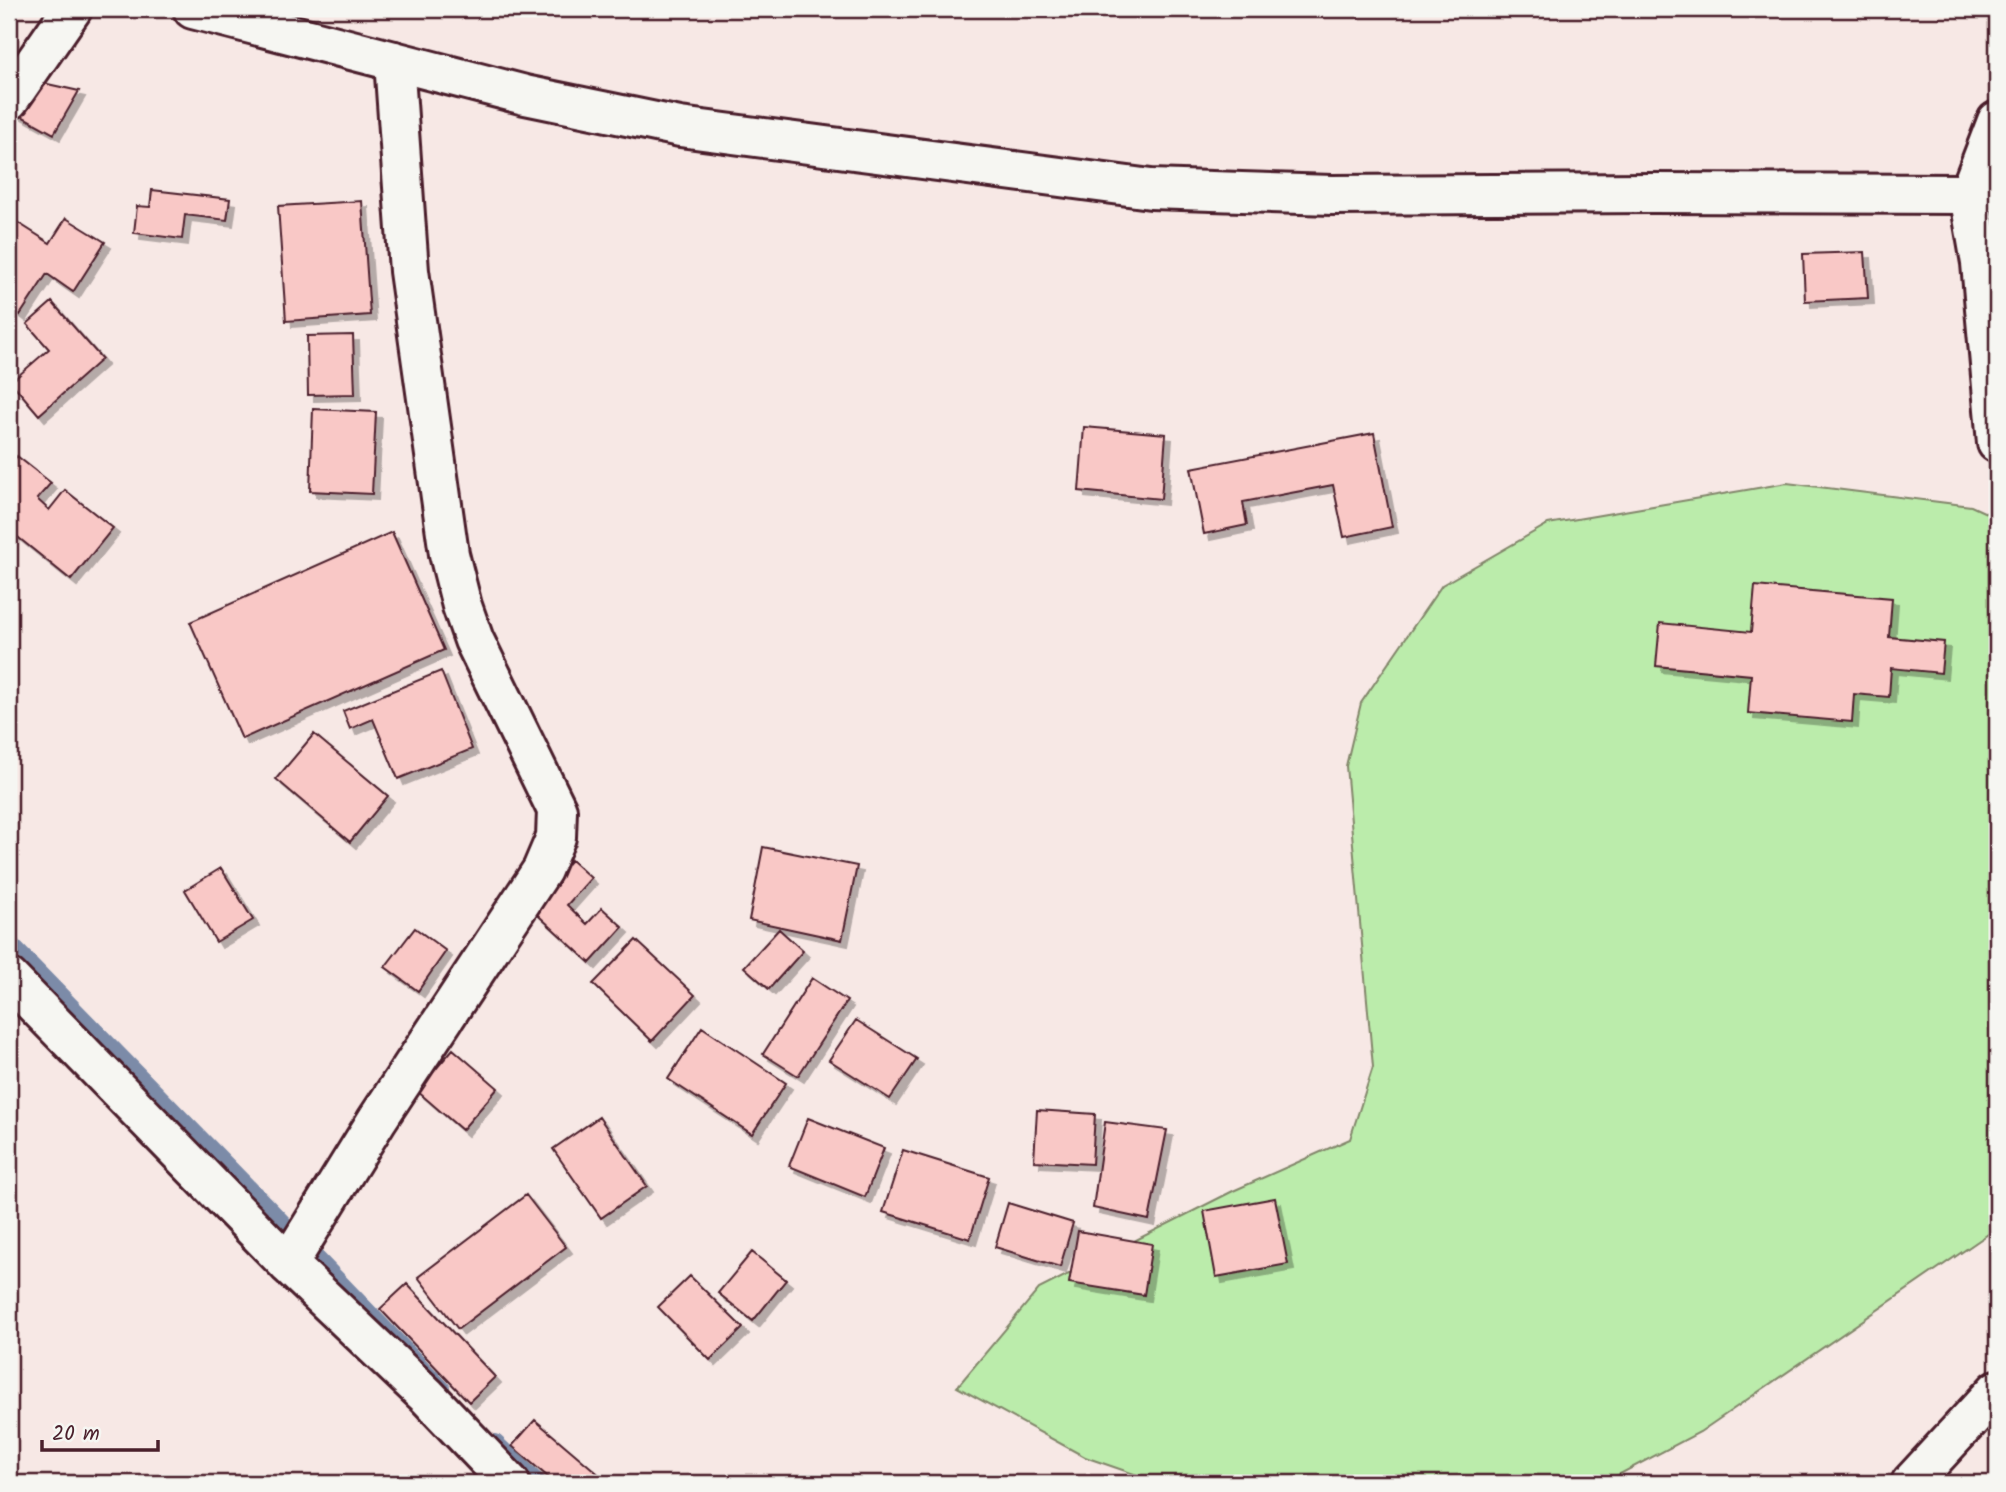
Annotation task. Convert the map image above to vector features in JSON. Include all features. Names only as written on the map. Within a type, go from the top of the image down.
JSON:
[{"type":"street","points":[[9,100],[72,9]]},
{"type":"street","points":[[193,9],[525,95],[680,127],[1150,189],[1332,195],[1983,192]]},
{"type":"street","points":[[288,1264],[377,1120],[542,870],[556,837],[557,810],[474,640],[449,554],[409,271],[394,61]]},
{"type":"street","points":[[1997,121],[1983,192],[1981,263],[1997,443]]},
{"type":"street","points":[[9,978],[288,1264],[427,1396],[510,1483]]},
{"type":"street","points":[[1911,1483],[1997,1390]]},
{"type":"green space","points":[[1787,483],[1971,506],[1997,518],[1997,1228],[1700,1432],[1603,1483],[1160,1483],[1085,1457],[957,1387],[1039,1289],[1233,1191],[1350,1139],[1373,1067],[1346,766],[1361,703],[1442,585],[1548,524]]},
{"type":"building","points":[[34,81],[79,91],[54,134],[16,113]]},
{"type":"building","points":[[152,190],[230,199],[227,220],[185,215],[182,239],[134,233],[137,206],[150,207]]},
{"type":"building","points":[[362,201],[370,315],[286,321],[278,206]]},
{"type":"building","points":[[9,217],[50,243],[66,218],[105,242],[73,292],[47,274],[20,315],[9,307]]},
{"type":"building","points":[[1865,252],[1868,298],[1805,301],[1803,254]]},
{"type":"building","points":[[52,302],[102,359],[39,415],[11,382],[49,349],[27,324]]},
{"type":"building","points":[[353,335],[355,394],[308,395],[307,336]]},
{"type":"building","points":[[313,409],[376,412],[372,494],[310,491]]},
{"type":"building","points":[[1084,427],[1166,434],[1161,499],[1079,491]]},
{"type":"building","points":[[1374,433],[1392,527],[1344,537],[1333,485],[1243,502],[1247,525],[1204,534],[1191,468]]},
{"type":"building","points":[[17,456],[51,483],[37,499],[49,510],[65,490],[113,528],[71,580],[9,530],[9,467]]},
{"type":"building","points":[[392,532],[444,650],[242,739],[190,622]]},
{"type":"building","points":[[1755,586],[1892,598],[1889,637],[1944,642],[1941,673],[1891,668],[1889,697],[1854,694],[1852,722],[1748,713],[1751,675],[1656,666],[1660,623],[1751,632]]},
{"type":"building","points":[[441,671],[472,749],[398,779],[373,719],[350,729],[343,711]]},
{"type":"building","points":[[314,734],[388,796],[350,842],[276,779]]},
{"type":"building","points":[[763,847],[857,866],[842,940],[749,920]]},
{"type":"building","points":[[571,860],[591,878],[567,905],[587,924],[602,908],[623,927],[590,963],[528,906]]},
{"type":"building","points":[[221,868],[253,920],[216,942],[185,890]]},
{"type":"building","points":[[415,928],[446,951],[418,991],[385,967]]},
{"type":"building","points":[[779,929],[803,951],[769,989],[744,967]]},
{"type":"building","points":[[636,940],[695,995],[652,1041],[593,984]]},
{"type":"building","points":[[812,978],[847,1001],[798,1076],[763,1054]]},
{"type":"building","points":[[856,1020],[917,1059],[890,1099],[829,1060]]},
{"type":"building","points":[[702,1027],[786,1083],[752,1134],[668,1079]]},
{"type":"building","points":[[453,1049],[498,1088],[462,1130],[417,1091]]},
{"type":"building","points":[[1037,1110],[1095,1114],[1092,1164],[1034,1161]]},
{"type":"building","points":[[599,1117],[647,1186],[601,1218],[553,1149]]},
{"type":"building","points":[[808,1118],[884,1148],[865,1197],[789,1166]]},
{"type":"building","points":[[1105,1122],[1167,1130],[1149,1220],[1093,1208]]},
{"type":"building","points":[[903,1150],[989,1177],[970,1239],[883,1212]]},
{"type":"building","points":[[526,1195],[566,1247],[458,1329],[418,1277]]},
{"type":"building","points":[[1275,1198],[1288,1264],[1216,1277],[1204,1211]]},
{"type":"building","points":[[1008,1203],[1073,1223],[1060,1267],[995,1247]]},
{"type":"building","points":[[1078,1231],[1152,1244],[1144,1295],[1069,1283]]},
{"type":"building","points":[[752,1252],[786,1280],[753,1321],[718,1293]]},
{"type":"building","points":[[690,1276],[743,1328],[710,1360],[658,1307]]},
{"type":"building","points":[[407,1284],[495,1377],[469,1402],[380,1309]]},
{"type":"building","points":[[535,1420],[609,1483],[555,1483],[512,1446]]},
{"type":"waterway","points":[[9,939],[444,1387]]},
{"type":"waterway","points":[[496,1440],[542,1483]]}]
